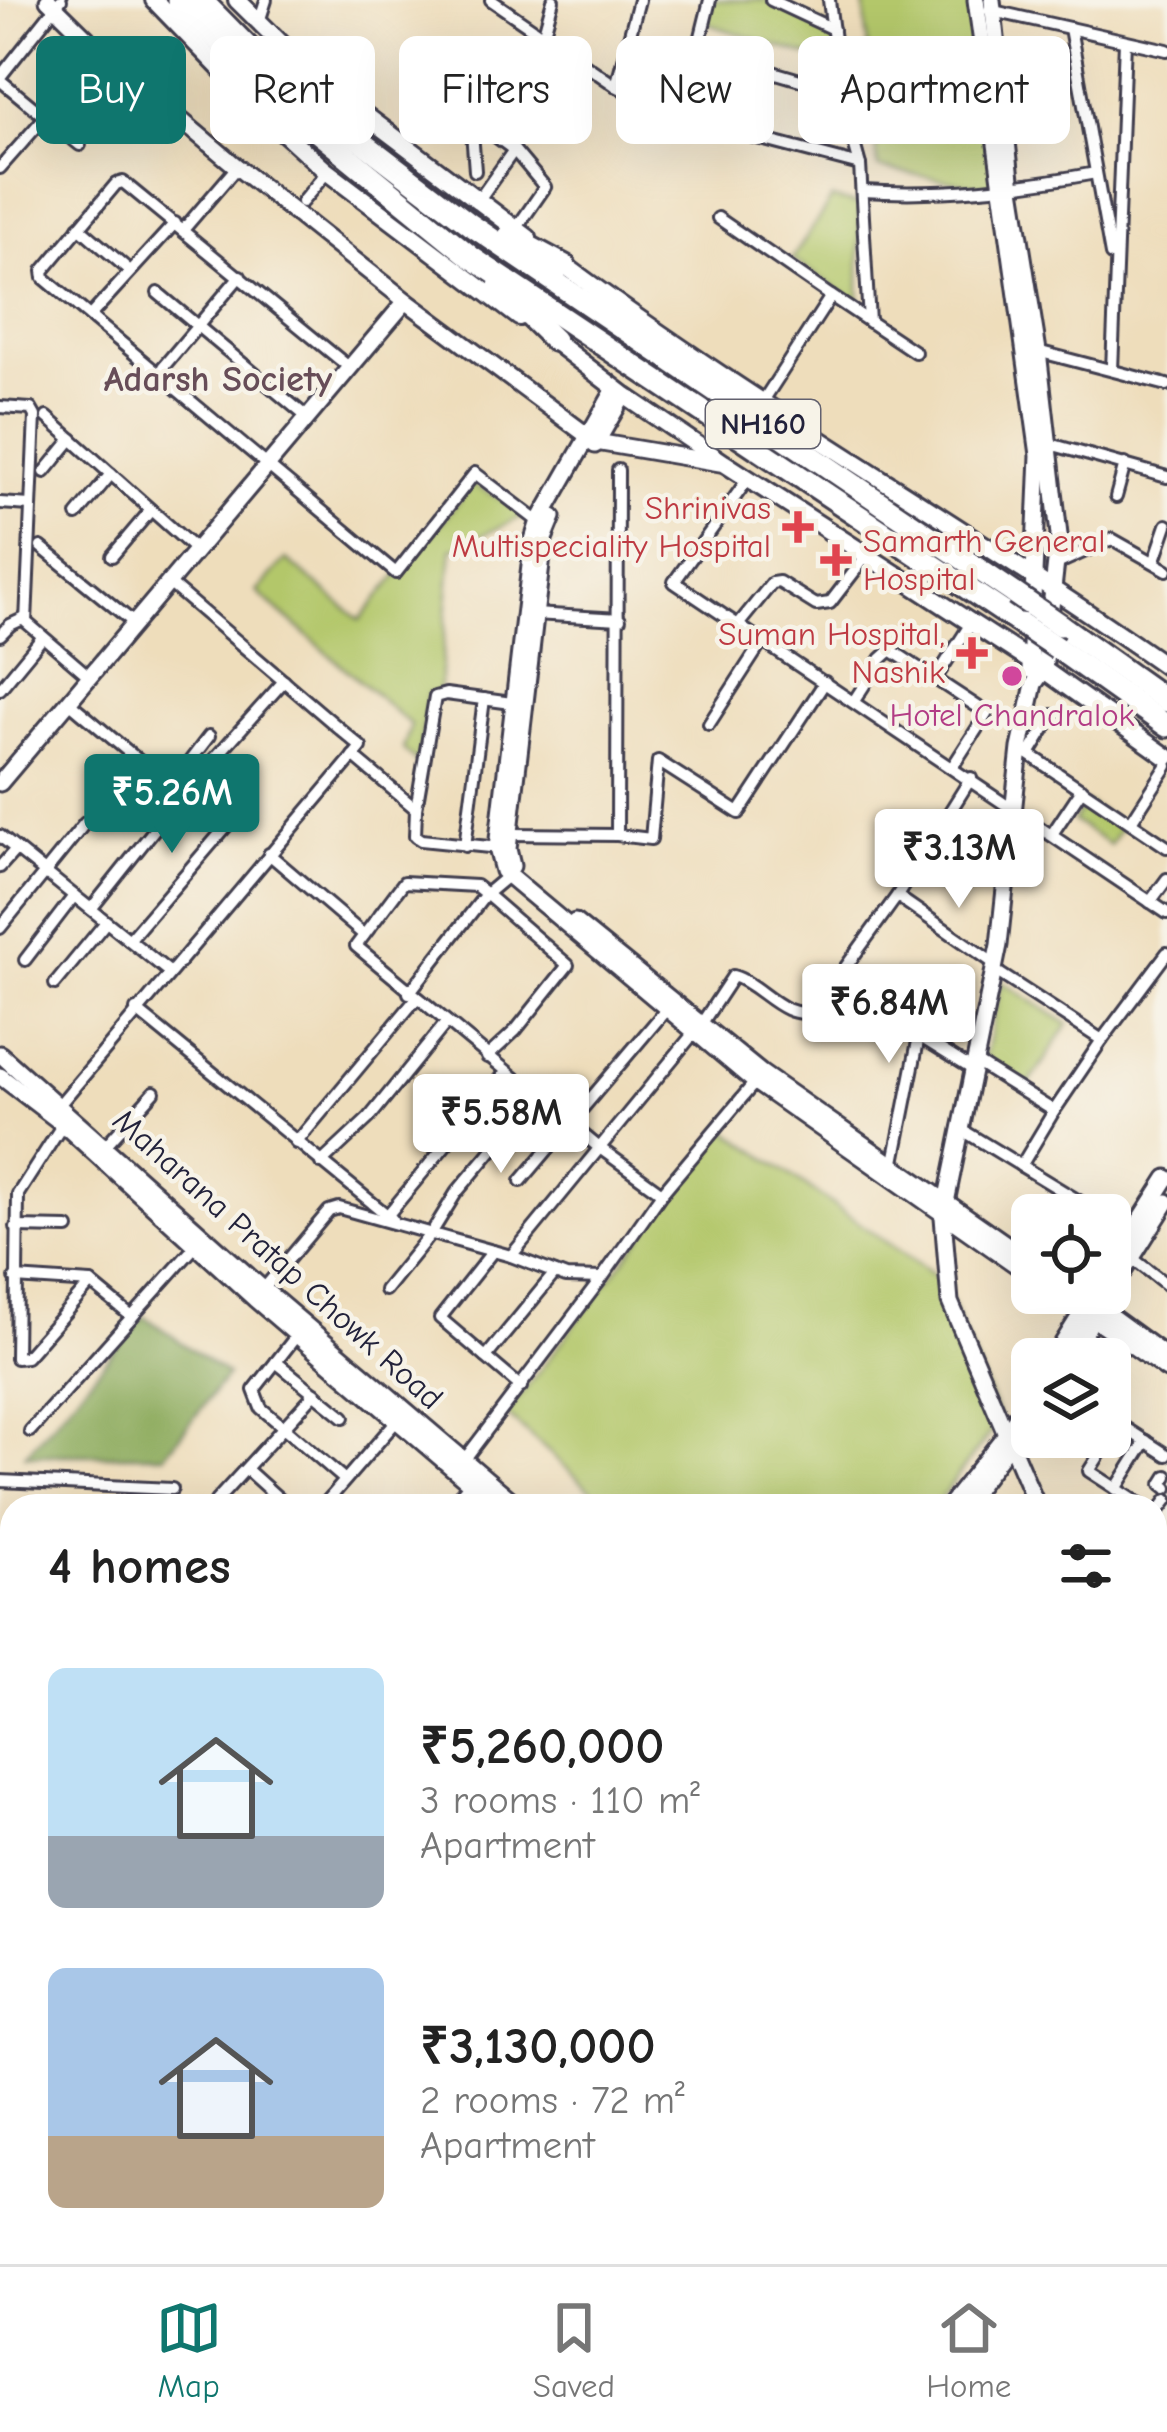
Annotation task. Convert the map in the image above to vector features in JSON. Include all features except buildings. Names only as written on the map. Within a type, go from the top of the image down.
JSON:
[{"type":"highway","points":[[178,0],[271,94],[472,256],[554,340]]},
{"type":"highway","points":[[201,0],[276,76],[463,219],[502,232],[566,266]]},
{"type":"highway","name":"NH160","points":[[463,219],[1167,701]]},
{"type":"highway","name":"NH160","points":[[472,256],[1167,726]]},
{"type":"main road","points":[[154,0],[327,172],[620,392],[1167,762]]},
{"type":"main road","points":[[237,0],[316,79],[566,266],[1167,667]]},
{"type":"street","points":[[259,22],[266,0]]},
{"type":"street","points":[[491,0],[543,36],[553,0]]},
{"type":"street","points":[[629,36],[639,0]]},
{"type":"street","points":[[701,36],[710,0]]},
{"type":"street","points":[[772,0],[833,29]]},
{"type":"street","points":[[829,0],[834,36]]},
{"type":"street","points":[[36,109],[0,78],[55,3],[86,36]]},
{"type":"street","points":[[1035,671],[1055,588],[1059,535],[1007,189],[985,4],[1167,50]]},
{"type":"street","points":[[1070,28],[1116,279]]},
{"type":"street","points":[[1112,370],[1125,41]]},
{"type":"street","points":[[592,70],[616,86]]},
{"type":"street","points":[[186,124],[406,301],[592,439],[724,464]]},
{"type":"street","points":[[0,168],[36,134]]},
{"type":"street","points":[[774,142],[860,165]]},
{"type":"street","points":[[473,144],[475,171]]},
{"type":"street","points":[[506,144],[545,187],[516,229]]},
{"type":"street","points":[[855,144],[863,191],[869,322]]},
{"type":"street","points":[[478,201],[514,150]]},
{"type":"street","points":[[89,316],[237,167]]},
{"type":"street","points":[[302,202],[327,172]]},
{"type":"street","points":[[863,191],[915,194],[1007,189],[1096,173]]},
{"type":"street","points":[[350,368],[123,182],[116,184],[43,274],[396,573],[475,473],[539,522]]},
{"type":"street","points":[[718,218],[915,352]]},
{"type":"street","points":[[79,227],[130,271]]},
{"type":"street","points":[[163,367],[239,276]]},
{"type":"street","points":[[158,293],[308,418]]},
{"type":"street","points":[[763,401],[831,296]]},
{"type":"street","points":[[0,783],[406,301]]},
{"type":"street","points":[[1031,349],[1167,385]]},
{"type":"street","points":[[530,614],[533,540],[539,522],[620,392]]},
{"type":"street","points":[[0,407],[34,413],[25,618],[90,677]]},
{"type":"street","points":[[47,417],[196,550]]},
{"type":"street","points":[[44,472],[72,439]]},
{"type":"street","points":[[592,439],[546,530],[530,614],[505,844],[510,873],[665,1011],[696,1030]]},
{"type":"street","points":[[1043,442],[1167,477]]},
{"type":"street","points":[[1032,1494],[950,1302],[943,1210],[994,967],[1025,751],[1035,671],[1043,442]]},
{"type":"street","points":[[1116,497],[1125,464]]},
{"type":"street","points":[[617,835],[618,470]]},
{"type":"street","points":[[77,514],[111,475]]},
{"type":"street","points":[[748,479],[674,581],[1167,913]]},
{"type":"street","points":[[0,503],[30,506]]},
{"type":"street","points":[[112,556],[151,510]]},
{"type":"street","points":[[1155,560],[1167,525]]},
{"type":"street","points":[[1057,565],[1112,539],[1167,571]]},
{"type":"street","points":[[41,548],[134,623]]},
{"type":"street","points":[[738,625],[772,583],[779,582],[816,605],[830,603],[867,555]]},
{"type":"street","points":[[91,1283],[21,1359],[14,1354],[21,1184],[58,1115],[136,1010],[361,747],[169,583]]},
{"type":"street","points":[[530,614],[620,619]]},
{"type":"street","points":[[0,635],[25,618]]},
{"type":"street","points":[[936,678],[970,625]]},
{"type":"street","points":[[0,689],[42,638]]},
{"type":"street","points":[[709,724],[762,642]]},
{"type":"street","points":[[854,701],[892,650],[936,678],[986,713],[953,766]]},
{"type":"street","points":[[91,909],[181,796],[284,681]]},
{"type":"street","points":[[519,704],[435,697],[416,809],[416,836],[421,840],[465,846],[617,835],[651,839],[658,761],[739,813],[825,682]]},
{"type":"street","points":[[465,846],[484,699]]},
{"type":"street","points":[[69,702],[181,796]]},
{"type":"street","points":[[1025,751],[1053,715]]},
{"type":"street","points":[[170,787],[209,736]]},
{"type":"street","points":[[1025,751],[1167,847]]},
{"type":"street","points":[[353,756],[416,809]]},
{"type":"street","points":[[1131,822],[1167,762]]},
{"type":"street","points":[[511,1256],[696,1030],[733,976],[785,1009],[804,1014],[814,1011],[897,896],[970,778]]},
{"type":"street","points":[[1052,834],[1082,790]]},
{"type":"street","points":[[129,940],[248,801]]},
{"type":"street","points":[[0,928],[86,823]]},
{"type":"street","points":[[0,836],[169,972]]},
{"type":"street","points":[[0,867],[16,849]]},
{"type":"street","points":[[269,854],[364,935]]},
{"type":"street","points":[[296,1143],[413,996],[486,893],[510,873]]},
{"type":"street","points":[[510,873],[758,1078],[1011,1260]]},
{"type":"street","points":[[1150,902],[1167,879]]},
{"type":"street","points":[[487,1057],[516,1030],[568,963],[476,886],[404,881],[356,946],[487,1057],[662,1193]]},
{"type":"street","points":[[25,960],[74,896]]},
{"type":"street","points":[[897,896],[1102,1040]]},
{"type":"street","points":[[55,984],[106,922]]},
{"type":"street","points":[[1021,1166],[1102,1040],[1167,952]]},
{"type":"street","points":[[835,986],[1054,1111]]},
{"type":"street","points":[[136,1010],[388,1219]]},
{"type":"street","points":[[521,1181],[665,1011]]},
{"type":"street","points":[[321,1163],[369,1118],[446,1023]]},
{"type":"street","points":[[893,1167],[919,1036]]},
{"type":"street","name":"Maharana Pratap Chowk Road","points":[[2,1066],[459,1467],[500,1494]]},
{"type":"street","points":[[388,1219],[506,1072]]},
{"type":"street","points":[[758,1078],[893,1167],[943,1210],[1011,1250]]},
{"type":"street","points":[[459,1467],[662,1193],[758,1078]]},
{"type":"street","points":[[105,1146],[154,1092]]},
{"type":"street","points":[[385,1290],[537,1097]]},
{"type":"street","name":"Maharana Pratap Chowk Road","points":[[58,1115],[105,1146],[200,1241]]},
{"type":"street","points":[[959,1128],[1067,1194]]},
{"type":"street","points":[[1132,1233],[1167,1178]]},
{"type":"street","points":[[1167,1202],[1132,1258],[1167,1285]]},
{"type":"street","points":[[259,1294],[329,1211],[340,1208],[511,1256],[566,1277],[602,1277]]},
{"type":"street","points":[[1152,1226],[1167,1237]]},
{"type":"street","points":[[16,1227],[68,1228]]},
{"type":"street","points":[[30,1431],[200,1241]]},
{"type":"street","points":[[493,1251],[440,1318],[521,1387]]},
{"type":"street","points":[[486,1357],[555,1273]]},
{"type":"street","points":[[15,1278],[91,1283],[132,1317]]},
{"type":"street","name":"Maharana Pratap Chowk Road","points":[[259,1294],[297,1335],[401,1415]]},
{"type":"street","points":[[1102,1314],[1167,1370]]},
{"type":"street","points":[[1105,1314],[1167,1357]]},
{"type":"street","points":[[297,1335],[254,1390],[261,1408],[345,1480]]},
{"type":"street","points":[[276,1362],[344,1417]]},
{"type":"street","points":[[223,1494],[315,1394]]},
{"type":"street","points":[[333,1494],[401,1415]]},
{"type":"street","points":[[1124,1494],[1089,1471],[1119,1424],[1167,1455]]},
{"type":"street","points":[[971,1494],[1011,1435]]},
{"type":"street","points":[[960,1494],[1009,1439]]},
{"type":"street","points":[[1116,1489],[1146,1441]]},
{"type":"street","name":"Maharana Pratap Chowk Road","points":[[459,1467],[483,1494]]},
{"type":"street","points":[[246,1469],[274,1494]]},
{"type":"street","points":[[1167,1476],[1162,1484],[1167,1488]]},
{"type":"street","points":[[0,1481],[172,1489]]},
{"type":"street","points":[[461,1494],[470,1483]]},
{"type":"green space","points":[[710,0],[771,0],[833,29],[834,36],[798,36],[798,53],[774,45],[774,36],[746,36],[705,23]]},
{"type":"green space","points":[[864,0],[976,0],[981,36],[867,36]]},
{"type":"green space","points":[[876,144],[996,144],[1002,190],[878,168]]},
{"type":"green space","points":[[832,198],[860,205],[859,304],[792,259]]},
{"type":"green space","points":[[473,484],[528,514],[452,549],[439,694],[428,693],[418,764],[403,749],[411,725],[257,592],[286,559],[360,620]]},
{"type":"green space","points":[[1085,802],[1122,825],[1110,845],[1073,821]]},
{"type":"green space","points":[[1002,982],[1068,1024],[1028,1086],[984,1060]]},
{"type":"green space","points":[[725,1129],[943,1282],[1000,1420],[944,1494],[596,1494],[506,1414]]},
{"type":"green space","points":[[144,1316],[227,1375],[165,1455],[25,1455]]},
{"type":"place","name":"Shrinivas Multispeciality Hospital","points":[[798,527]]},
{"type":"place","name":"Samarth General Hospital","points":[[836,560]]},
{"type":"place","name":"Suman Hospital, Nashik","points":[[972,653]]},
{"type":"place","name":"Hotel Chandralok","points":[[1012,676]]},
{"type":"district","name":"Adarsh Society","points":[[218,379]]}]
